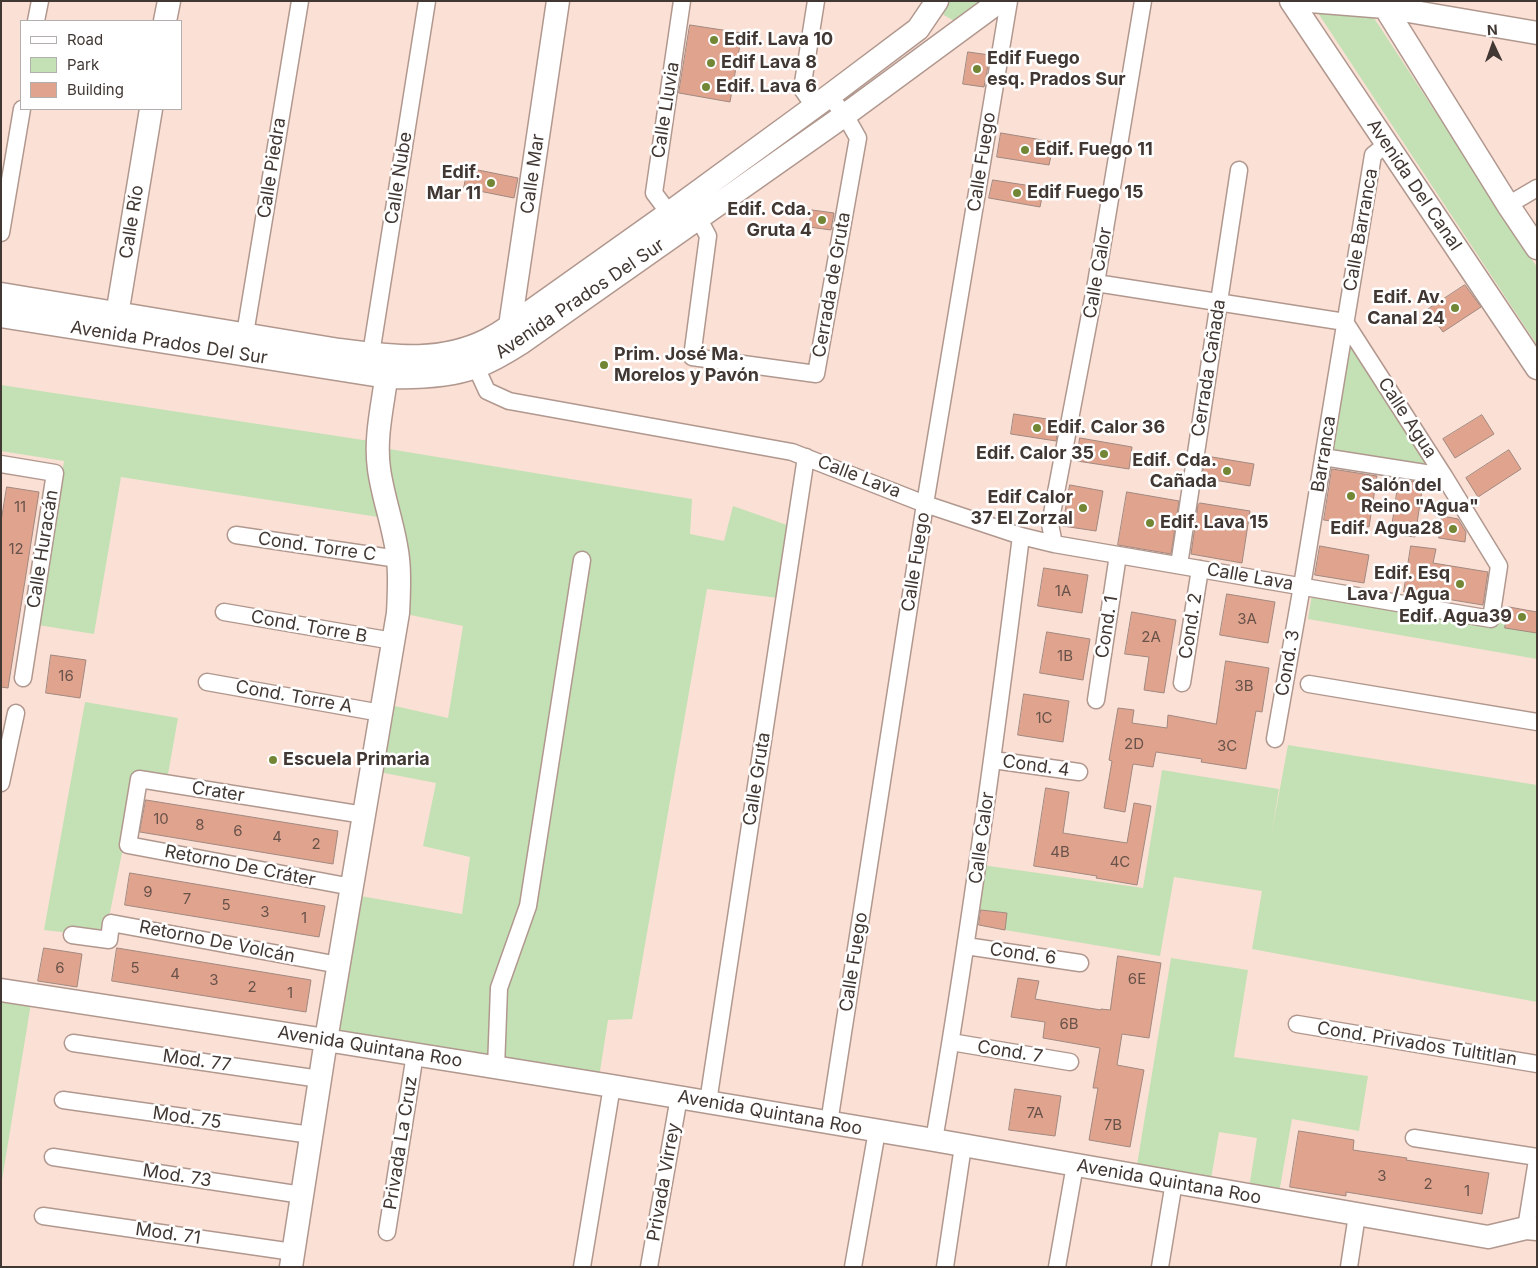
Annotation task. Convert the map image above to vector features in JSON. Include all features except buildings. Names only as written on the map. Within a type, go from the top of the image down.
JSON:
[{"type":"main road","points":[[165,20],[168,1]]},
{"type":"main road","name":"Calle Mar","points":[[516,335],[558,1]]},
{"type":"main road","name":"Avenida Prados Del Sur","points":[[1,316],[245,334],[382,362],[414,378],[476,367],[669,213],[693,209],[822,101],[918,29],[937,1]]},
{"type":"main road","name":"Avenida Prados Del Sur","points":[[1,294],[115,324],[382,362],[452,352],[487,340],[516,335],[693,209],[845,115],[1000,1]]},
{"type":"main road","name":"Avenida Del Canal","points":[[1292,1],[1537,368]]},
{"type":"main road","points":[[1310,1],[1383,4],[1537,32]]},
{"type":"main road","points":[[1383,4],[1508,206],[1537,248]]},
{"type":"main road","points":[[918,29],[935,49]]},
{"type":"main road","name":"Calle Río","points":[[115,324],[151,110]]},
{"type":"main road","points":[[292,1259],[399,598],[398,559],[379,470],[377,452],[382,362]]},
{"type":"main road","name":"Avenida Quintana Roo","points":[[1,990],[612,1086],[1488,1237],[1532,1229]]},
{"type":"street","points":[[36,20],[40,1]]},
{"type":"street","name":"Calle Piedra","points":[[245,334],[300,1]]},
{"type":"street","name":"Calle Nube","points":[[382,362],[427,1]]},
{"type":"street","name":"Calle Lluvia","points":[[669,213],[654,192],[682,1]]},
{"type":"street","name":"Cerrada de Gruta","points":[[693,209],[708,236],[692,357],[816,374],[858,138],[845,115],[802,89],[816,1]]},
{"type":"street","name":"Calle Fuego","points":[[829,1123],[926,504],[1009,1]]},
{"type":"street","name":"Calle Calor","points":[[1054,544],[1050,524],[1096,283],[1143,1]]},
{"type":"street","points":[[1,233],[22,110]]},
{"type":"street","name":"Calle Barranca","points":[[1345,322],[1373,155],[1387,144]]},
{"type":"street","name":"Cerrada Cañada","points":[[1179,565],[1239,170]]},
{"type":"street","points":[[1508,206],[1537,188]]},
{"type":"street","points":[[1096,283],[1345,322]]},
{"type":"street","name":"Barranca","points":[[1302,586],[1345,322]]},
{"type":"street","name":"Calle Agua","points":[[1345,322],[1444,476],[1499,566],[1490,619]]},
{"type":"street","name":"Calle Lava","points":[[476,367],[487,390],[509,401],[792,452],[926,504],[1022,536],[1054,544],[1490,619]]},
{"type":"street","name":"Calle Gruta","points":[[708,1102],[806,457]]},
{"type":"street","points":[[1323,457],[1444,476]]},
{"type":"street","name":"Calle Huracán","points":[[1,464],[55,473],[23,678]]},
{"type":"street","name":"Cond. Torre C","points":[[236,535],[398,559]]},
{"type":"street","name":"Calle Calor","points":[[934,1140],[966,946],[993,760],[1022,536]]},
{"type":"street","name":"Cond. 1","points":[[1096,700],[1118,555]]},
{"type":"street","points":[[496,1068],[499,988],[528,906],[582,560]]},
{"type":"street","name":"Cond. 2","points":[[1182,683],[1200,569]]},
{"type":"street","name":"Cond. 3","points":[[1275,739],[1302,586]]},
{"type":"street","name":"Cond. Torre B","points":[[224,612],[393,641]]},
{"type":"street","name":"Cond. Torre A","points":[[207,682],[381,713]]},
{"type":"street","points":[[1309,684],[1537,722]]},
{"type":"street","points":[[1,783],[16,712]]},
{"type":"street","name":"Cond. 4","points":[[993,760],[1078,772]]},
{"type":"street","name":"Crater","points":[[128,844],[139,779],[364,814]]},
{"type":"street","name":"Retorno De Cráter","points":[[128,844],[352,887]]},
{"type":"street","name":"Retorno De Volcán","points":[[72,935],[109,940],[111,922],[339,965]]},
{"type":"street","name":"Cond. 6","points":[[966,946],[1080,963]]},
{"type":"street","name":"Cond. Privados Tultitlan","points":[[1297,1024],[1537,1064]]},
{"type":"street","name":"Mod. 77","points":[[73,1042],[320,1078]]},
{"type":"street","name":"Cond. 7","points":[[951,1042],[1070,1062]]},
{"type":"street","name":"Privada La Cruz","points":[[387,1232],[415,1054]]},
{"type":"street","points":[[582,1267],[612,1086]]},
{"type":"street","name":"Privada Virrey","points":[[649,1267],[679,1098]]},
{"type":"street","name":"Mod. 75","points":[[63,1100],[311,1135]]},
{"type":"street","points":[[853,1267],[877,1131]]},
{"type":"street","points":[[1414,1138],[1537,1158],[1532,1229]]},
{"type":"street","points":[[945,1267],[963,1146]]},
{"type":"street","name":"Mod. 73","points":[[52,1157],[302,1195]]},
{"type":"street","points":[[1057,1267],[1074,1165]]},
{"type":"street","points":[[1160,1267],[1174,1182]]},
{"type":"street","points":[[1349,1267],[1356,1215]]},
{"type":"street","name":"Mod. 71","points":[[43,1216],[292,1259]]},
{"type":"green space","points":[[944,1],[997,1],[963,26],[942,14]]},
{"type":"green space","points":[[1318,13],[1374,18],[1537,267],[1537,345]]},
{"type":"green space","points":[[1345,322],[1444,476],[1323,457]]},
{"type":"green space","points":[[1,385],[383,443],[383,448],[692,499],[690,534],[724,541],[733,506],[787,525],[778,598],[707,589],[632,1019],[608,1020],[598,1084],[317,1046],[355,895],[462,914],[470,857],[423,846],[436,783],[374,771],[386,704],[448,718],[463,626],[401,613],[391,519],[121,477],[94,634],[38,625],[64,461],[1,451]]},
{"type":"green space","points":[[1313,588],[1497,616],[1506,623],[1506,628],[1537,633],[1537,659],[1308,619]]},
{"type":"green space","points":[[85,702],[178,718],[167,780],[136,775],[105,937],[44,930]]},
{"type":"green space","points":[[1288,745],[1537,785],[1537,1002],[1252,949],[1262,891],[1174,877],[1160,956],[1005,930],[1007,913],[976,909],[982,865],[1143,888],[1162,770],[1279,789],[1271,837]]},
{"type":"green space","points":[[1171,958],[1248,970],[1234,1057],[1368,1076],[1359,1131],[1292,1119],[1278,1199],[1248,1194],[1257,1138],[1219,1132],[1210,1185],[1136,1171]]},
{"type":"green space","points":[[1,986],[33,991],[1,1186]]},
{"type":"place","name":"Edif. Lava 10","points":[[714,40]]},
{"type":"place","name":"Edif Lava 8","points":[[711,63]]},
{"type":"place","name":"Edif Fuego esq. Prados Sur","points":[[977,69]]},
{"type":"place","name":"Edif. Lava 6","points":[[706,87]]},
{"type":"place","name":"Edif. Fuego 11","points":[[1025,150]]},
{"type":"place","name":"Edif. Mar 11","points":[[491,183]]},
{"type":"place","name":"Edif Fuego 15","points":[[1017,193]]},
{"type":"place","name":"Edif. Cda. Gruta 4","points":[[822,220]]},
{"type":"place","name":"Edif. Av. Canal 24","points":[[1455,308]]},
{"type":"place","name":"Prim. José Ma. Morelos y Pavón","points":[[604,365]]},
{"type":"place","name":"Edif. Calor 36","points":[[1037,428]]},
{"type":"place","name":"Edif. Calor 35","points":[[1104,454]]},
{"type":"place","name":"Edif. Cda. Cañada","points":[[1227,471]]},
{"type":"place","name":"Salón del Reino \"Agua\"","points":[[1351,496]]},
{"type":"place","name":"Edif Calor 37 El Zorzal","points":[[1083,508]]},
{"type":"place","name":"Edif. Lava 15","points":[[1150,523]]},
{"type":"place","name":"Edif. Agua28","points":[[1453,529]]},
{"type":"place","name":"Edif. Esq Lava / Agua","points":[[1460,584]]},
{"type":"place","name":"Edif. Agua39","points":[[1522,617]]},
{"type":"place","name":"Escuela Primaria","points":[[273,760]]}]
